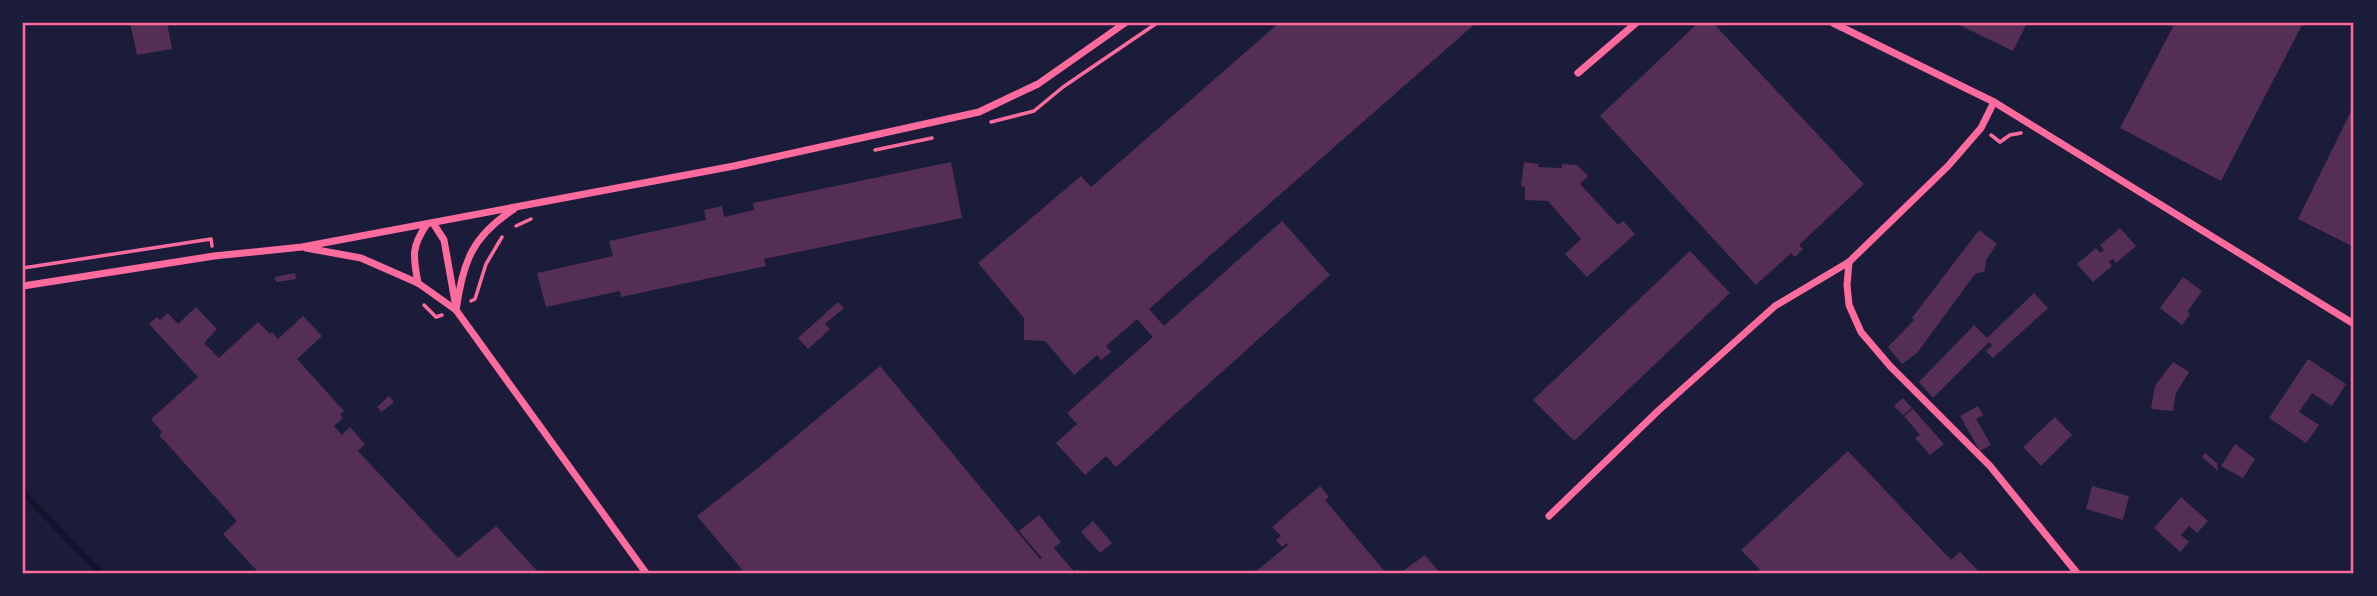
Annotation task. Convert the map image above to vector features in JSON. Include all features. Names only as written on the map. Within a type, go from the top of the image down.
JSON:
[{"type":"street","points":[[23,286],[214,256],[302,247],[734,166],[979,112],[1038,84],[1125,23]]},
{"type":"street","points":[[1578,73],[1636,23]]},
{"type":"street","points":[[1833,23],[1994,102],[2354,324]]},
{"type":"street","points":[[1549,516],[1659,410],[1775,306],[1849,262],[1948,166],[1981,128],[1994,102]]},
{"type":"street","points":[[456,310],[463,268],[474,247],[492,225],[517,207]]},
{"type":"street","points":[[418,283],[414,263],[415,241],[430,223]]},
{"type":"street","points":[[430,223],[444,240],[456,310]]},
{"type":"street","points":[[302,247],[361,258],[418,283],[456,310],[646,573]]},
{"type":"street","points":[[1849,262],[1849,305],[1861,332],[1890,366],[1990,466],[2077,573]]},
{"type":"path","points":[[23,268],[211,239]]},
{"type":"building","points":[[130,23],[167,23],[172,49],[137,55]]},
{"type":"building","points":[[1279,23],[1476,23],[1149,309],[1164,326],[1282,221],[1330,275],[1116,467],[1106,456],[1085,475],[1056,443],[1077,424],[1067,413],[1153,337],[1137,319],[1106,346],[1111,352],[1101,360],[1097,355],[1074,375],[1045,341],[1024,340],[1024,318],[978,263],[1081,176],[1091,187]]},
{"type":"building","points":[[1698,23],[1713,23],[1864,184],[1799,245],[1803,249],[1795,257],[1791,253],[1756,285],[1600,116]]},
{"type":"building","points":[[1955,23],[2027,23],[2013,51]]},
{"type":"building","points":[[2175,23],[2303,23],[2221,181],[2120,128]]},
{"type":"building","points":[[2354,105],[2354,247],[2298,219]]},
{"type":"building","points":[[951,162],[962,218],[764,259],[766,266],[621,297],[620,291],[546,307],[537,273],[613,256],[609,241],[706,220],[704,210],[722,206],[724,217],[754,210],[753,203]]},
{"type":"building","points":[[1524,162],[1539,164],[1538,167],[1562,168],[1562,164],[1577,165],[1588,176],[1580,184],[1618,225],[1623,221],[1635,234],[1587,277],[1565,254],[1581,239],[1548,201],[1525,200],[1525,187],[1521,186]]},
{"type":"building","points":[[2120,228],[2136,246],[2116,263],[2113,259],[2109,262],[2112,266],[2093,282],[2077,264],[2096,248],[2100,253],[2104,250],[2100,245]]},
{"type":"building","points":[[1979,230],[1997,244],[1986,260],[1985,271],[1975,274],[1917,353],[1902,364],[1888,347],[1914,320],[1912,318]]},
{"type":"building","points":[[1690,251],[1730,293],[1574,441],[1533,400]]},
{"type":"building","points":[[295,273],[296,279],[276,282],[275,277]]},
{"type":"building","points":[[2183,277],[2202,291],[2187,312],[2190,314],[2182,325],[2160,308]]},
{"type":"building","points":[[2034,293],[2048,308],[1993,358],[1986,351],[1992,346],[1989,342],[1933,398],[1919,382],[1974,325],[1987,338]]},
{"type":"building","points":[[838,302],[844,308],[825,324],[830,329],[808,349],[798,338]]},
{"type":"building","points":[[196,307],[217,329],[204,343],[219,358],[258,322],[278,339],[303,316],[322,336],[297,359],[344,411],[340,415],[343,418],[334,426],[342,435],[350,427],[365,444],[358,451],[458,558],[496,526],[539,573],[259,573],[223,534],[237,521],[159,435],[162,432],[151,419],[198,377],[149,324],[168,313],[178,324]]},
{"type":"building","points":[[2308,359],[2346,384],[2332,406],[2312,393],[2299,412],[2319,425],[2306,443],[2269,418]]},
{"type":"building","points":[[2173,362],[2189,372],[2176,393],[2173,411],[2151,409],[2155,386]]},
{"type":"building","points":[[880,366],[1040,559],[1042,558],[1019,531],[1039,515],[1061,542],[1054,548],[1074,572],[1078,569],[1081,573],[745,573],[697,516]]},
{"type":"building","points":[[389,396],[394,402],[382,412],[377,407]]},
{"type":"building","points":[[1903,398],[1912,408],[1903,415],[1894,406]]},
{"type":"building","points":[[1978,406],[1983,415],[1976,419],[1991,445],[1980,451],[1960,416]]},
{"type":"building","points":[[1913,409],[1944,444],[1930,455],[1915,438],[1920,435],[1904,416]]},
{"type":"building","points":[[2055,417],[2072,435],[2041,466],[2023,447]]},
{"type":"building","points":[[2235,444],[2255,459],[2243,478],[2221,466]]},
{"type":"building","points":[[1848,451],[1951,560],[1960,552],[1980,573],[1763,573],[1741,550]]},
{"type":"building","points":[[2205,453],[2217,463],[2218,471],[2202,457]]},
{"type":"building","points":[[1320,486],[1329,497],[1325,500],[1386,573],[1254,573],[1288,545],[1287,543],[1282,547],[1276,540],[1281,536],[1272,527]]},
{"type":"building","points":[[2092,486],[2129,496],[2123,520],[2086,509]]},
{"type":"building","points":[[2181,497],[2208,521],[2197,533],[2189,526],[2181,535],[2189,542],[2180,552],[2154,528]]},
{"type":"building","points":[[1093,521],[1112,543],[1100,553],[1081,532]]},
{"type":"building","points":[[1425,555],[1440,573],[1400,573]]},
{"type":"waterway","points":[[23,493],[101,573]]}]
